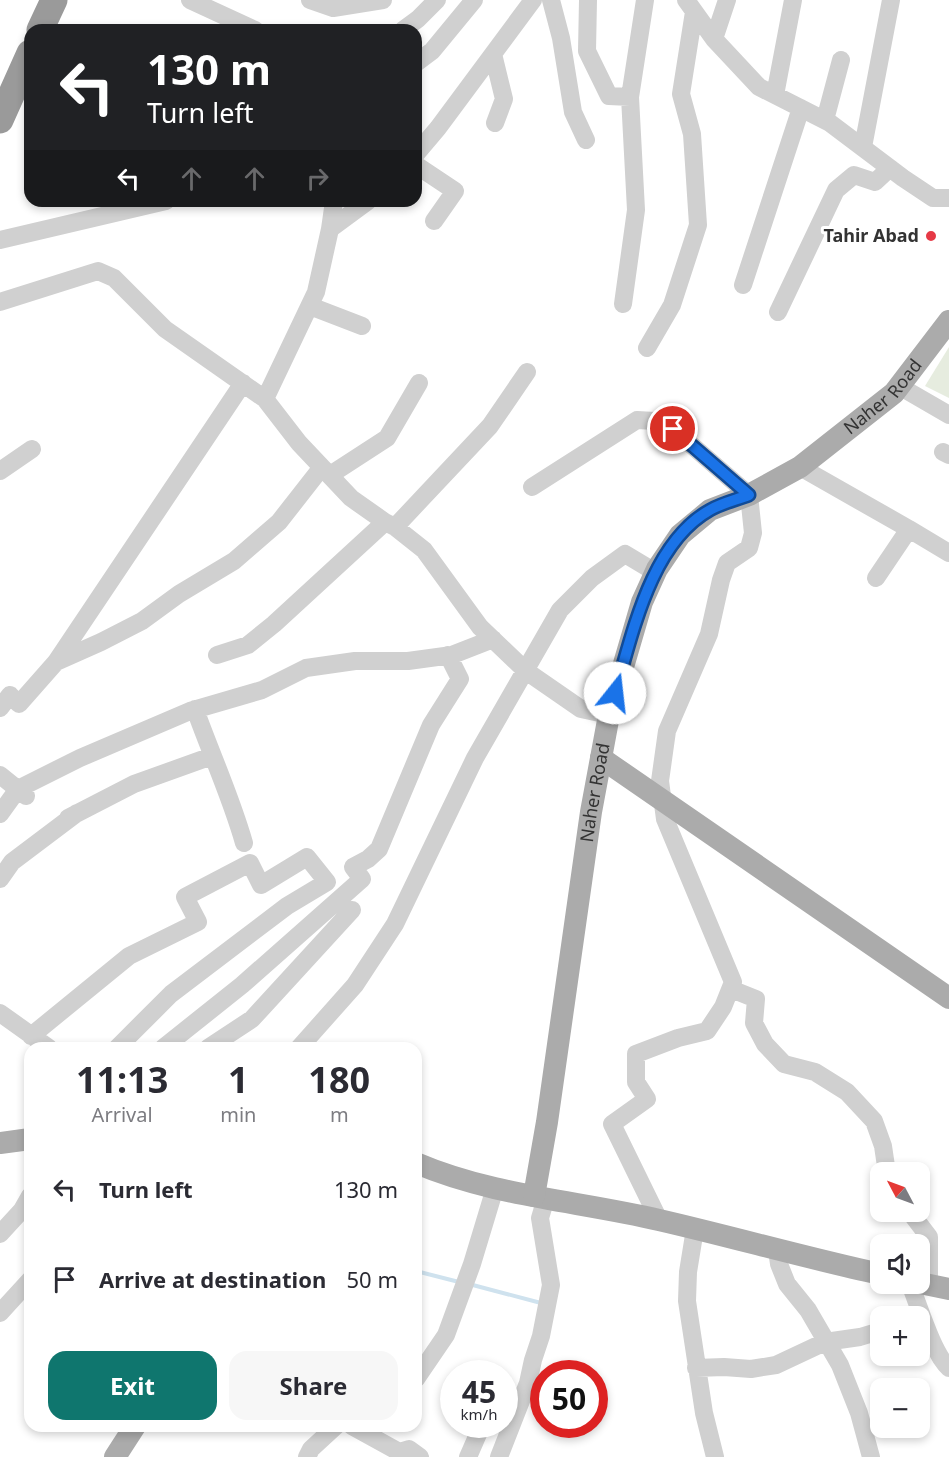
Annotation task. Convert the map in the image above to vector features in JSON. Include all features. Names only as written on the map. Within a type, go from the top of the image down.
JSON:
[{"type":"highway","points":[[0,120],[24,66]]},
{"type":"main road","name":"Naher Road","points":[[540,1197],[547,1122],[589,823],[601,758],[609,715],[642,602],[656,572],[680,535],[710,510],[749,495],[800,467],[861,420],[899,386],[949,321]]},
{"type":"main road","points":[[601,758],[949,998]]},
{"type":"main road","points":[[0,1143],[24,1140]]},
{"type":"main road","points":[[422,1166],[448,1177],[659,1220],[870,1272]]},
{"type":"main road","points":[[121,1455],[132,1432]]},
{"type":"street","points":[[190,0],[242,24]]},
{"type":"street","points":[[310,0],[333,8],[383,0]]},
{"type":"street","points":[[410,24],[437,0]]},
{"type":"street","points":[[422,58],[432,51],[474,0]]},
{"type":"street","points":[[422,147],[438,129],[533,0]]},
{"type":"street","points":[[551,0],[561,38],[573,112],[586,140]]},
{"type":"street","points":[[588,0],[587,51],[609,96],[630,97]]},
{"type":"street","points":[[623,304],[636,210],[630,97],[645,0]]},
{"type":"street","points":[[714,39],[727,0]]},
{"type":"street","points":[[775,95],[793,0]]},
{"type":"street","points":[[863,147],[891,0]]},
{"type":"street","points":[[690,6],[714,39],[759,87],[825,120],[933,198],[949,198]]},
{"type":"street","points":[[647,348],[672,305],[698,225],[692,134],[681,94],[690,6]]},
{"type":"street","points":[[493,54],[504,99],[495,123]]},
{"type":"street","points":[[825,120],[841,60]]},
{"type":"street","points":[[743,285],[801,108]]},
{"type":"street","points":[[778,312],[836,190],[854,175],[875,182],[890,168]]},
{"type":"street","points":[[422,169],[455,191],[434,221]]},
{"type":"street","points":[[0,240],[140,207]]},
{"type":"street","points":[[265,399],[316,292],[333,207]]},
{"type":"street","points":[[330,229],[360,207]]},
{"type":"street","points":[[0,302],[98,271],[114,278],[165,329],[265,399],[299,443],[351,498],[424,550],[480,627],[526,671],[581,710],[609,715]]},
{"type":"street","points":[[310,306],[362,326]]},
{"type":"street","points":[[217,656],[248,645],[390,525],[490,426],[527,372]]},
{"type":"street","points":[[0,708],[10,695],[19,704],[56,662],[243,383]]},
{"type":"street","points":[[56,662],[142,621],[179,594],[234,561],[279,522],[326,471],[387,438],[419,383]]},
{"type":"street","points":[[899,386],[949,415]]},
{"type":"street","points":[[532,487],[637,420],[655,420],[673,429],[749,495],[753,533],[749,548],[727,564],[721,580],[709,634],[667,732],[660,781],[665,819],[733,982],[723,1007],[707,1031],[678,1038],[636,1054],[636,1082],[647,1099],[612,1124],[659,1220]]},
{"type":"street","points":[[0,471],[32,449]]},
{"type":"street","points":[[800,467],[949,553]]},
{"type":"street","points":[[876,578],[909,529]]},
{"type":"street","points":[[304,1042],[355,985],[395,924],[475,758],[560,610],[592,578],[625,554],[656,572]]},
{"type":"street","points":[[0,814],[22,793],[123,738],[195,709],[262,690],[306,668],[355,661],[408,661],[448,655],[493,639]]},
{"type":"street","points":[[171,1042],[242,985],[362,879],[353,867],[368,859],[379,849],[430,725],[460,679],[448,655]]},
{"type":"street","points":[[195,709],[226,786],[244,843]]},
{"type":"street","points":[[0,879],[12,862],[73,816],[134,784],[212,756]]},
{"type":"street","points":[[0,775],[22,793]]},
{"type":"street","points":[[32,1036],[129,956],[198,922],[185,897],[250,863],[261,885],[307,857],[327,882],[279,912],[171,994],[123,1042]]},
{"type":"street","points":[[217,1042],[252,1019],[352,910]]},
{"type":"street","points":[[731,989],[756,999],[754,1023],[765,1044],[784,1064],[815,1072],[847,1092],[874,1121],[883,1146],[885,1162]]},
{"type":"street","points":[[0,1013],[40,1042]]},
{"type":"street","points":[[422,1369],[446,1335],[472,1264],[495,1188]]},
{"type":"street","points":[[518,1391],[541,1336],[551,1285],[540,1218],[540,1197]]},
{"type":"street","points":[[0,1234],[24,1206]]},
{"type":"street","points":[[918,1222],[927,1234]]},
{"type":"street","points":[[695,1229],[688,1272],[687,1301],[704,1413],[715,1457]]},
{"type":"street","points":[[777,1250],[778,1264],[787,1284],[808,1310],[840,1365],[859,1413],[871,1457]]},
{"type":"street","points":[[0,1314],[24,1287]]},
{"type":"street","points":[[696,1368],[751,1369],[777,1365],[825,1342],[870,1333]]},
{"type":"street","points":[[930,1338],[943,1363],[949,1368]]},
{"type":"street","points":[[307,1457],[311,1449],[329,1432]]},
{"type":"street","points":[[376,1432],[399,1452],[409,1449],[420,1457]]},
{"type":"street","points":[[468,1457],[477,1438]]},
{"type":"street","points":[[499,1457],[504,1438]]},
{"type":"shaded area","points":[[949,347],[949,398],[925,386]]},
{"type":"waterway","points":[[422,1273],[459,1282]]},
{"type":"waterway","points":[[469,1284],[541,1303]]},
{"type":"place","name":"Tahir Abad","points":[[931,236]]},
{"type":"route","points":[[615,693],[642,602],[657,568],[680,535],[710,510],[749,495],[673,429]]}]
